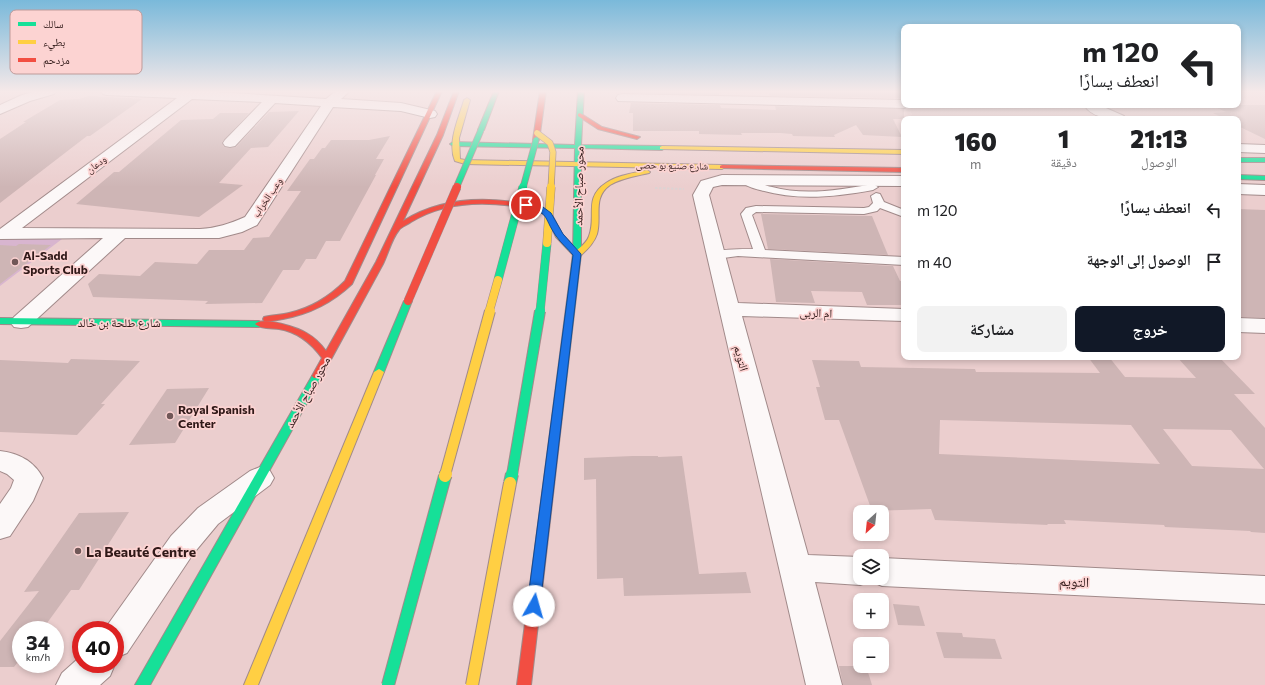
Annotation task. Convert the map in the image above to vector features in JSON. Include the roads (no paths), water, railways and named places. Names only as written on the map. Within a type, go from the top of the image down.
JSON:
[{"type":"main road","name":"شارع طلحة بن خالد","points":[[238,322],[297,315],[321,306],[339,293],[353,276],[426,123]]},
{"type":"main road","name":"محور صباح الأحمد","points":[[142,685],[260,477],[397,228],[444,123]]},
{"type":"main road","name":"شارع صنيع بو حصى","points":[[462,123],[455,157],[457,160],[465,162],[901,170]]},
{"type":"main road","points":[[251,685],[405,309],[484,123]]},
{"type":"main road","points":[[388,685],[537,133],[538,123]]},
{"type":"main road","name":"محور صباح الأحمد","points":[[524,685],[577,254],[577,164],[579,123]]},
{"type":"main road","points":[[589,123],[609,132],[659,141],[819,146],[849,151]]},
{"type":"main road","points":[[472,685],[528,386],[544,278],[553,152],[548,141],[537,133]]},
{"type":"main road","name":"شارع صنيع بو حصى","points":[[434,148],[457,144],[901,152]]},
{"type":"main road","points":[[1241,160],[1265,160]]},
{"type":"main road","points":[[397,228],[418,215],[442,206],[469,202],[496,201],[526,205],[540,209],[549,214],[559,235],[577,254],[591,239],[594,232],[594,202],[598,192],[606,186],[614,181],[636,174],[696,166]]},
{"type":"main road","points":[[1241,178],[1265,178]]},
{"type":"main road","name":"شارع طلحة بن خالد","points":[[0,321],[238,322],[285,327],[299,331],[311,337],[320,345],[326,357]]},
{"type":"street","name":"ودعان","points":[[2,234],[151,123]]},
{"type":"street","points":[[230,142],[249,123]]},
{"type":"street","name":"وعب الخراب","points":[[2,234],[200,234],[219,233],[236,228],[251,221],[316,123]]},
{"type":"street","points":[[1241,148],[1265,149]]},
{"type":"street","name":"التويم","points":[[824,685],[797,568],[729,309],[701,195],[707,184],[716,181],[743,179],[872,184]]},
{"type":"street","points":[[872,184],[901,181]]},
{"type":"street","points":[[1241,189],[1265,190]]},
{"type":"street","points":[[21,322],[120,233]]},
{"type":"street","name":"ام الربى","points":[[729,309],[901,315]]},
{"type":"street","points":[[1241,325],[1265,326]]},
{"type":"street","points":[[0,461],[5,461],[20,468],[29,478],[23,494],[0,527]]},
{"type":"street","points":[[124,629],[182,545],[208,516],[260,477]]},
{"type":"street","points":[[797,568],[853,571]]},
{"type":"street","name":"التويم","points":[[889,572],[1265,590]]},
{"type":"street","points":[[74,685],[88,673]]},
{"type":"street","points":[[86,685],[93,673]]},
{"type":"lane","points":[[872,184],[879,204],[901,213]]},
{"type":"lane","points":[[760,253],[746,214],[750,210],[864,211],[873,209],[879,204]]},
{"type":"lane","points":[[716,255],[738,252],[901,261]]},
{"type":"place","name":"Al-Sadd Sports Club","points":[[15,262]]},
{"type":"place","name":"Royal Spanish Center","points":[[170,416]]},
{"type":"place","name":"La Beauté Centre","points":[[78,551]]}]
